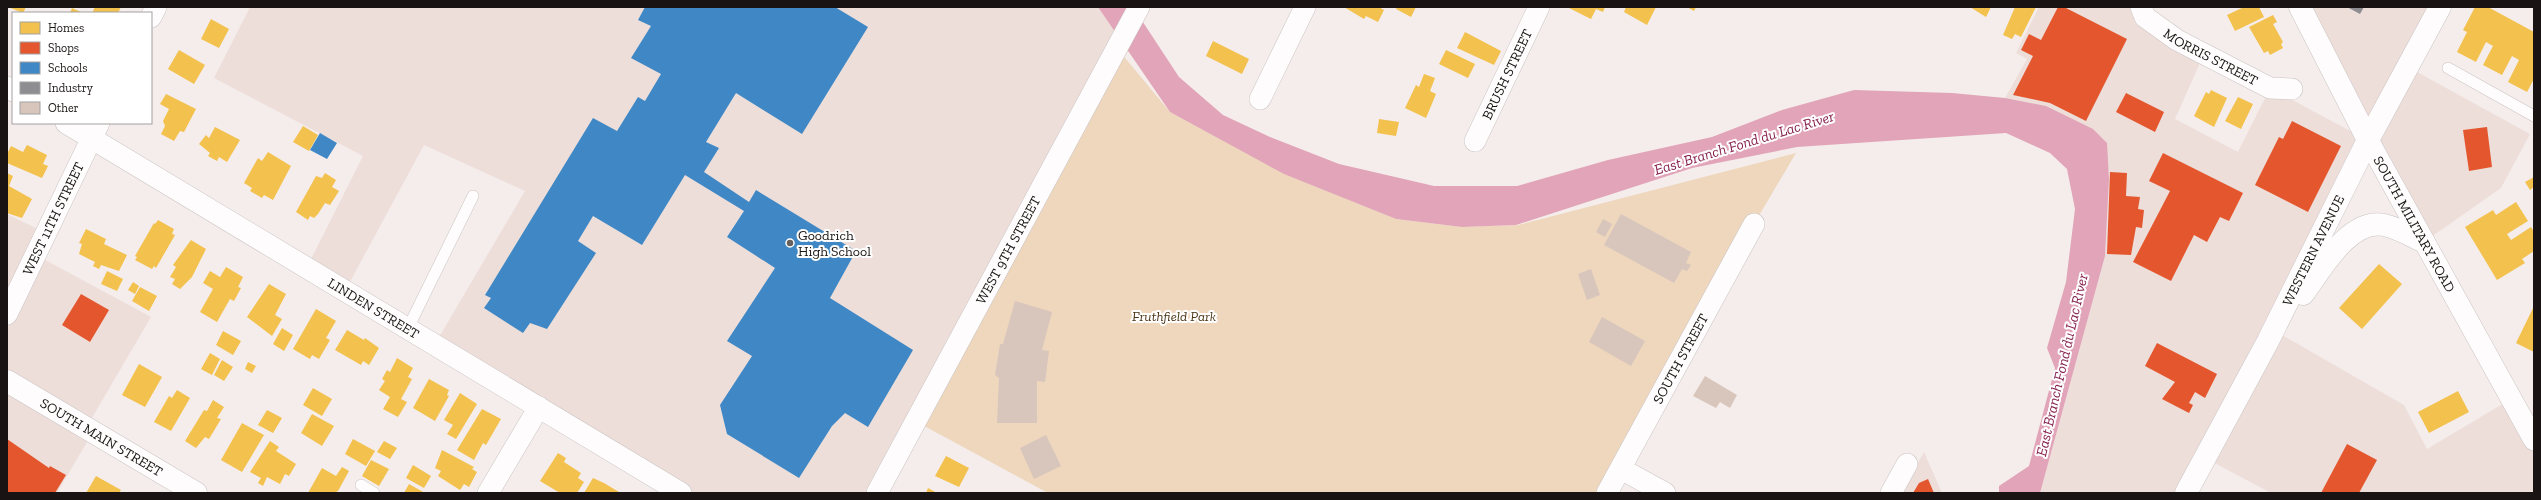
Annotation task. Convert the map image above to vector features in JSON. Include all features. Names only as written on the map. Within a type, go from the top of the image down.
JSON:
[{"type":"main road","name":"SOUTH MILITARY ROAD","points":[[2300,7],[2368,140]]},
{"type":"main road","name":"WESTERN AVENUE","points":[[2186,493],[2268,341],[2368,140],[2440,7]]},
{"type":"main road","points":[[2268,341],[2342,241],[2369,226],[2383,225],[2424,242]]},
{"type":"main road","name":"SOUTH MAIN STREET","points":[[7,381],[196,493]]},
{"type":"street","points":[[1260,99],[1305,7]]},
{"type":"street","name":"BRUSH STREET","points":[[1475,140],[1539,7]]},
{"type":"street","name":"MORRIS STREET","points":[[2140,7],[2145,17],[2177,40],[2270,88],[2292,89]]},
{"type":"street","name":"WEST 9TH STREET","points":[[877,493],[1110,58],[1138,9]]},
{"type":"street","name":"LINDEN STREET","points":[[70,124],[96,131],[408,328],[681,493]]},
{"type":"street","name":"WEST 11TH STREET","points":[[7,314],[12,289],[96,131]]},
{"type":"street","name":"SOUTH MILITARY ROAD","points":[[2368,140],[2534,437]]},
{"type":"street","name":"SOUTH STREET","points":[[1607,493],[1754,224]]},
{"type":"street","points":[[488,493],[539,407]]},
{"type":"street","points":[[1891,493],[1907,464]]},
{"type":"street","points":[[1620,469],[1665,493]]},
{"type":"lane","points":[[2448,68],[2534,116]]},
{"type":"lane","points":[[408,328],[473,196]]},
{"type":"lane","points":[[361,485],[374,493]]},
{"type":"shaded area","points":[[250,7],[1135,7],[877,493],[681,493],[435,344],[525,191],[424,145],[345,291],[307,267],[363,156],[214,78]]},
{"type":"shaded area","points":[[2039,7],[2141,7],[2204,54],[2175,119],[2238,152],[2270,88],[2367,140],[2300,7],[2440,7],[2408,67],[2530,134],[2501,188],[2424,242],[2368,141],[2275,331],[2404,405],[2427,449],[2511,399],[2534,440],[2534,493],[2271,493],[2205,458],[2186,493],[2040,493],[2105,256],[2109,179],[2108,168],[2005,98],[2027,59],[2016,53]]},
{"type":"shaded area","points":[[7,214],[46,233],[36,255],[151,317],[86,428],[93,432],[57,493],[7,493]]},
{"type":"shaded area","points":[[1924,452],[1942,493],[1901,493],[1909,478]]},
{"type":"green space","name":"Fruthfield Park","points":[[1116,47],[1170,112],[1285,174],[1396,219],[1462,227],[1518,225],[1796,153],[1754,224],[1607,493],[1048,493],[915,421]]},
{"type":"water","name":"East Branch Fond du Lac River","points":[[1098,7],[1133,7],[1179,77],[1223,115],[1270,137],[1339,164],[1434,186],[1517,186],[1608,160],[1712,137],[1782,110],[1854,90],[1952,93],[2005,98],[2046,106],[2093,129],[2107,143],[2109,179],[2105,256],[2040,493],[1999,493],[1999,486],[2029,466],[2055,368],[2047,348],[2066,282],[2075,209],[2067,169],[2050,153],[2006,133],[1797,147],[1692,168],[1516,225],[1462,227],[1396,219],[1284,174],[1170,112]]},
{"type":"building: Homes","points":[[8,7],[26,7],[24,12]]},
{"type":"building: Homes","points":[[95,7],[121,7],[118,12],[92,12]]},
{"type":"building: Homes","points":[[1344,7],[1379,7],[1384,10],[1378,22],[1366,16],[1364,19]]},
{"type":"building: Homes","points":[[1397,7],[1416,7],[1411,17],[1396,9]]},
{"type":"building: Homes","points":[[1567,7],[1605,7],[1603,12],[1596,9],[1591,19]]},
{"type":"building: Homes","points":[[1626,7],[1656,7],[1647,25],[1624,12]]},
{"type":"building: Homes","points":[[1687,7],[1696,7],[1694,11]]},
{"type":"building: Homes","points":[[1970,7],[1991,7],[1986,17]]},
{"type":"building: Homes","points":[[2015,7],[2036,7],[2021,37],[2015,34],[2012,39],[2003,35]]},
{"type":"building: Homes","points":[[2244,7],[2259,7],[2264,17],[2235,31],[2227,15]]},
{"type":"building: Homes","points":[[2475,7],[2488,7],[2534,32],[2534,79],[2527,92],[2508,82],[2519,60],[2512,56],[2502,75],[2483,65],[2493,46],[2486,42],[2476,62],[2457,52],[2467,32],[2463,30]]},
{"type":"building: Homes","points":[[72,8],[81,12],[70,12]]},
{"type":"building: Homes","points":[[2273,15],[2277,22],[2273,24],[2283,42],[2281,44],[2283,48],[2270,55],[2268,51],[2264,53],[2249,27]]},
{"type":"building: Homes","points":[[211,19],[229,29],[219,48],[201,39]]},
{"type":"building: Homes","points":[[1465,32],[1501,51],[1494,65],[1457,48]]},
{"type":"building: Homes","points":[[1213,41],[1249,59],[1242,74],[1206,56]]},
{"type":"building: Homes","points":[[179,50],[205,65],[194,84],[168,69]]},
{"type":"building: Homes","points":[[1446,50],[1475,64],[1468,78],[1439,64]]},
{"type":"building: Homes","points":[[1424,74],[1435,78],[1430,91],[1436,94],[1426,118],[1405,108],[1416,85],[1419,87]]},
{"type":"building: Homes","points":[[2211,90],[2227,98],[2214,127],[2194,116],[2206,92],[2209,94]]},
{"type":"building: Homes","points":[[166,94],[196,109],[184,132],[180,131],[174,141],[161,134],[165,126],[163,121],[169,109],[160,104]]},
{"type":"building: Homes","points":[[2238,97],[2253,104],[2241,129],[2225,121]]},
{"type":"building: Homes","points":[[1379,119],[1399,122],[1396,136],[1377,133]]},
{"type":"building: Homes","points":[[303,126],[318,135],[309,151],[293,142]]},
{"type":"building: Homes","points":[[215,127],[240,140],[227,162],[219,157],[217,161],[208,156],[210,153],[199,144],[206,135],[209,138]]},
{"type":"building: Homes","points":[[27,145],[47,155],[43,164],[48,166],[42,178],[7,163],[7,154],[11,146],[23,152]]},
{"type":"building: Homes","points":[[268,152],[291,166],[273,200],[264,195],[262,198],[250,191],[252,188],[244,183],[258,158],[262,161]]},
{"type":"building: Homes","points":[[7,173],[13,176],[9,186],[32,199],[22,218],[7,213]]},
{"type":"building: Homes","points":[[325,173],[336,180],[332,187],[339,191],[330,205],[325,203],[314,218],[310,216],[308,220],[296,212],[316,176],[322,178]]},
{"type":"building: Homes","points":[[2534,177],[2534,187],[2530,190],[2525,182]]},
{"type":"building: Homes","points":[[2516,202],[2528,221],[2507,234],[2511,240],[2531,227],[2534,232],[2534,251],[2522,259],[2525,263],[2497,280],[2465,227],[2493,210],[2496,215]]},
{"type":"building: Homes","points":[[158,220],[174,229],[172,234],[175,235],[156,268],[154,266],[152,269],[135,260],[137,257],[135,256],[154,223],[155,224]]},
{"type":"building: Homes","points":[[86,229],[106,239],[104,244],[127,255],[119,271],[101,265],[99,269],[93,266],[95,262],[79,254],[82,244],[79,243]]},
{"type":"building: Homes","points":[[191,240],[206,249],[192,277],[180,289],[172,284],[175,279],[170,277],[176,267],[173,265]]},
{"type":"building: Homes","points":[[2379,264],[2402,284],[2362,329],[2339,308]]},
{"type":"building: Homes","points":[[226,267],[243,277],[238,287],[241,288],[234,301],[230,299],[217,322],[200,312],[213,289],[203,283],[210,271],[220,277]]},
{"type":"building: Homes","points":[[107,271],[123,279],[117,291],[101,284]]},
{"type":"building: Homes","points":[[133,282],[139,286],[135,294],[128,290]]},
{"type":"building: Homes","points":[[269,284],[286,294],[275,315],[282,319],[272,336],[247,317]]},
{"type":"building: Homes","points":[[140,287],[157,296],[149,311],[132,301]]},
{"type":"building: Homes","points":[[2534,306],[2534,352],[2516,343]]},
{"type":"building: Homes","points":[[316,309],[336,321],[326,338],[330,340],[319,359],[312,355],[310,359],[293,349]]},
{"type":"building: Homes","points":[[282,328],[293,335],[284,351],[273,344]]},
{"type":"building: Homes","points":[[347,330],[364,340],[365,338],[379,348],[369,365],[363,361],[361,365],[335,350]]},
{"type":"building: Homes","points":[[223,331],[241,341],[233,355],[216,345]]},
{"type":"building: Homes","points":[[210,353],[220,359],[212,375],[201,369]]},
{"type":"building: Homes","points":[[397,358],[413,368],[408,377],[412,379],[401,399],[407,402],[398,417],[383,409],[390,397],[379,390],[385,381],[382,379],[387,370],[390,372]]},
{"type":"building: Homes","points":[[222,360],[233,367],[224,381],[214,375]]},
{"type":"building: Homes","points":[[248,362],[256,366],[252,373],[245,369]]},
{"type":"building: Homes","points":[[139,364],[162,377],[145,407],[122,395]]},
{"type":"building: Homes","points":[[429,379],[449,390],[447,395],[449,396],[435,421],[413,408]]},
{"type":"building: Homes","points":[[313,388],[332,399],[322,416],[303,405]]},
{"type":"building: Homes","points":[[177,390],[190,398],[171,431],[154,422],[169,396],[172,398]]},
{"type":"building: Homes","points":[[2458,391],[2469,412],[2429,433],[2418,412]]},
{"type":"building: Homes","points":[[460,393],[477,404],[456,439],[447,434],[453,425],[444,420]]},
{"type":"building: Homes","points":[[213,400],[224,407],[217,418],[221,419],[209,439],[205,437],[196,448],[185,441],[204,410],[207,411]]},
{"type":"building: Homes","points":[[482,409],[501,419],[486,445],[483,443],[474,460],[457,450]]},
{"type":"building: Homes","points":[[267,410],[282,418],[273,433],[258,425]]},
{"type":"building: Homes","points":[[312,414],[334,426],[322,446],[301,433]]},
{"type":"building: Homes","points":[[242,423],[264,435],[242,472],[221,460]]},
{"type":"building: Homes","points":[[353,439],[375,451],[366,466],[345,454]]},
{"type":"building: Homes","points":[[270,441],[279,447],[276,451],[296,464],[289,476],[285,474],[280,484],[267,477],[263,486],[258,483],[261,478],[250,472]]},
{"type":"building: Homes","points":[[384,441],[397,448],[390,459],[377,452]]},
{"type":"building: Homes","points":[[442,450],[474,467],[472,469],[477,472],[469,487],[464,484],[460,490],[438,476],[441,471],[435,468]]},
{"type":"building: Homes","points":[[558,453],[566,458],[564,462],[581,473],[578,478],[584,482],[577,493],[560,493],[540,481]]},
{"type":"building: Homes","points":[[946,456],[969,468],[959,487],[935,476]]},
{"type":"building: Homes","points":[[371,460],[389,469],[379,486],[362,476]]},
{"type":"building: Homes","points":[[413,465],[431,476],[424,488],[406,478]]},
{"type":"building: Homes","points":[[342,467],[349,471],[338,491],[334,493],[308,493],[322,468],[336,476]]},
{"type":"building: Homes","points":[[96,476],[121,490],[119,493],[86,493]]},
{"type":"building: Homes","points":[[593,478],[604,483],[619,492],[584,493]]},
{"type":"building: Homes","points":[[409,484],[425,493],[404,493]]},
{"type":"building: Homes","points":[[928,488],[937,493],[926,493]]},
{"type":"building: Shops","points":[[2058,7],[2064,7],[2127,39],[2086,121],[2050,103],[2013,95],[2033,56],[2021,50],[2029,34],[2041,40]]},
{"type":"building: Shops","points":[[2126,93],[2164,112],[2155,132],[2116,112]]},
{"type":"building: Shops","points":[[2292,121],[2341,146],[2308,212],[2255,185],[2279,137],[2283,139]]},
{"type":"building: Shops","points":[[2487,127],[2492,167],[2469,171],[2463,130]]},
{"type":"building: Shops","points":[[2163,153],[2243,193],[2229,221],[2220,217],[2207,242],[2194,235],[2171,281],[2133,262],[2170,191],[2149,181]]},
{"type":"building: Shops","points":[[2110,172],[2127,173],[2126,196],[2140,197],[2138,209],[2144,210],[2142,228],[2136,227],[2131,255],[2107,254]]},
{"type":"building: Shops","points":[[81,294],[109,310],[90,342],[62,325]]},
{"type":"building: Shops","points":[[2157,343],[2217,374],[2205,398],[2195,392],[2189,403],[2193,405],[2189,413],[2162,399],[2175,382],[2145,366]]},
{"type":"building: Shops","points":[[7,439],[49,468],[50,466],[66,475],[55,493],[7,493]]},
{"type":"building: Shops","points":[[2347,444],[2377,460],[2359,493],[2321,493]]},
{"type":"building: Shops","points":[[1928,479],[1934,493],[1913,493],[1919,483]]},
{"type":"building: Schools","name":"Goodrich High School","points":[[645,7],[835,7],[868,27],[802,134],[736,93],[706,142],[719,148],[704,172],[749,202],[756,190],[856,251],[830,298],[913,350],[868,427],[845,413],[832,426],[799,478],[727,434],[720,405],[752,356],[727,341],[775,268],[727,237],[744,211],[685,175],[642,245],[593,216],[578,241],[596,253],[547,329],[530,323],[523,333],[484,308],[491,298],[485,295],[593,118],[617,131],[638,97],[645,101],[661,74],[631,58],[651,26],[638,20]]},
{"type":"building: Schools","points":[[320,133],[337,143],[327,159],[310,150]]},
{"type":"building: Industry","points":[[2347,7],[2364,7],[2360,14]]},
{"type":"building: Other","points":[[1621,214],[1691,252],[1686,263],[1691,265],[1687,271],[1682,269],[1674,283],[1604,245]]},
{"type":"building: Other","points":[[1603,219],[1612,224],[1605,237],[1596,232]]},
{"type":"building: Other","points":[[1591,269],[1600,295],[1587,300],[1578,274]]},
{"type":"building: Other","points":[[1015,301],[1052,312],[1042,350],[1049,351],[1045,382],[1037,381],[1037,423],[997,423],[999,378],[995,375],[1000,344],[1003,344]]},
{"type":"building: Other","points":[[1602,317],[1645,341],[1631,366],[1589,342]]},
{"type":"building: Other","points":[[1705,376],[1737,395],[1730,408],[1720,402],[1716,408],[1693,396]]},
{"type":"building: Other","points":[[1046,435],[1061,466],[1034,479],[1020,448]]},
{"type":"place","name":"Goodrich High School","points":[[790,243]]}]
